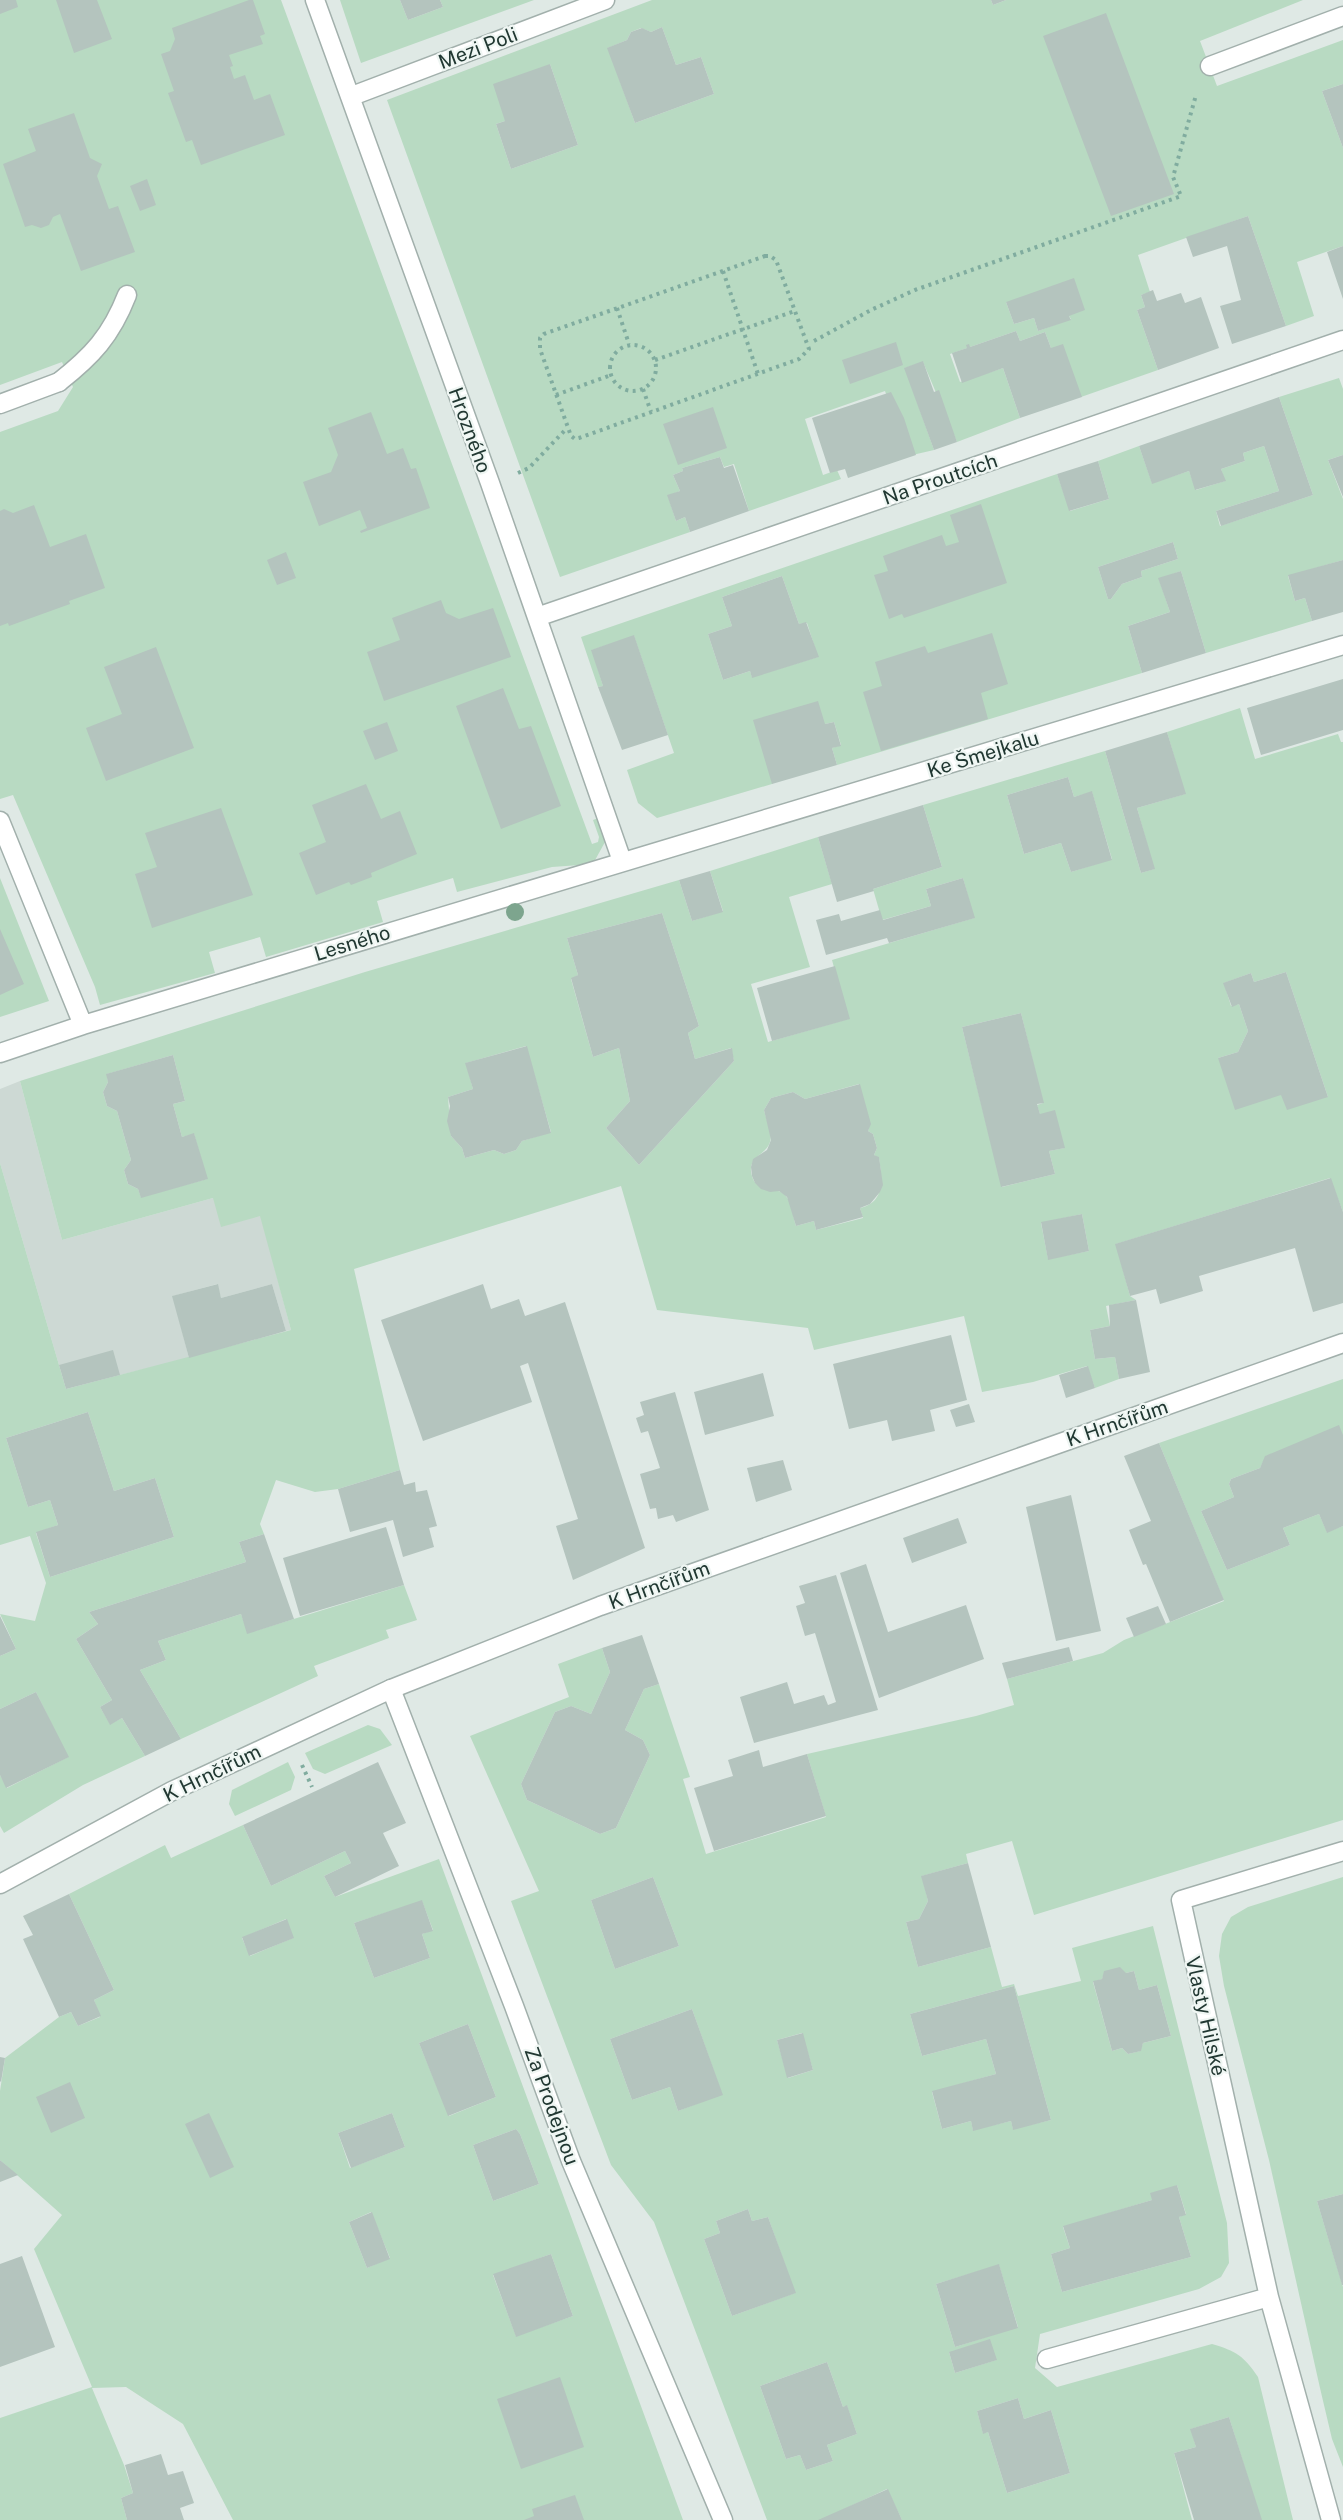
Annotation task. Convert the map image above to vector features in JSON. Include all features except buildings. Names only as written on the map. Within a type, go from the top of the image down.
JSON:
[{"type":"street","name":"Hrozného","points":[[315,0],[352,96],[490,483],[622,861]]},
{"type":"street","name":"Mezi Poli","points":[[352,96],[605,0]]},
{"type":"street","points":[[1210,66],[1343,16]]},
{"type":"street","points":[[0,404],[60,388],[99,347],[111,330],[127,296]]},
{"type":"street","name":"Na Proutcích","points":[[537,617],[1343,340]]},
{"type":"street","name":"Ke Šmejkalu","points":[[622,861],[1343,645]]},
{"type":"street","points":[[0,821],[83,1025]]},
{"type":"street","name":"Lesného","points":[[0,1053],[83,1025],[622,861]]},
{"type":"street","name":"K Hrnčířům","points":[[0,1884],[172,1791],[390,1689],[600,1606],[1343,1343]]},
{"type":"street","name":"Za Prodejnou","points":[[390,1689],[514,2006],[571,2161],[723,2520]]},
{"type":"street","name":"Vlasty Hilské","points":[[1331,2520],[1269,2297],[1180,1900],[1343,1851]]},
{"type":"street","points":[[1047,2359],[1269,2297]]},
{"type":"path","points":[[814,341],[871,310],[915,290],[1181,196],[1173,177],[1204,69],[1210,66]]},
{"type":"path","points":[[765,256],[773,257],[779,266],[808,348],[799,359],[574,439],[540,350],[540,338],[549,332],[616,308],[765,256]]},
{"type":"path","points":[[723,271],[759,374]]},
{"type":"path","points":[[616,308],[629,344]]},
{"type":"path","points":[[655,360],[795,311]]},
{"type":"path","points":[[629,344],[645,348],[655,360],[655,376],[650,384],[643,388],[627,390],[614,381],[611,375],[612,359],[616,352],[629,344]]},
{"type":"path","points":[[556,395],[611,375]]},
{"type":"path","points":[[643,388],[651,412]]},
{"type":"path","points":[[490,483],[529,468],[568,427]]},
{"type":"path","points":[[298,1756],[312,1787]]},
{"type":"shaded area","points":[[20,1081],[62,1240],[213,1198],[261,1216],[291,1330],[286,1331],[272,1284],[221,1298],[217,1284],[173,1296],[189,1358],[120,1375],[59,1365],[0,1163],[0,1089]]},
{"type":"green space","points":[[0,0],[281,0],[592,844],[598,842],[599,837],[593,820],[601,817],[605,842],[594,862],[552,867],[457,892],[453,878],[377,901],[383,922],[266,957],[260,937],[209,952],[215,973],[100,1005],[95,987],[13,795],[0,799],[0,432],[58,411],[73,387],[62,362],[0,385]]},
{"type":"green space","points":[[340,0],[400,0],[408,20],[443,7],[440,0],[534,0],[361,63]]},
{"type":"green space","points":[[652,0],[991,0],[993,5],[1006,0],[1303,0],[1200,41],[1217,86],[1343,40],[1343,84],[1322,91],[1343,148],[1343,246],[1297,262],[1314,316],[1286,326],[1248,216],[1138,255],[1150,292],[1141,295],[1145,307],[1137,310],[1158,370],[1081,397],[1051,348],[1045,332],[1020,341],[1016,331],[950,354],[960,382],[1003,368],[1020,418],[957,442],[923,362],[905,368],[934,450],[908,456],[885,391],[805,419],[823,475],[837,470],[841,479],[749,511],[734,464],[724,467],[720,457],[682,468],[683,471],[673,475],[680,491],[668,496],[676,521],[685,517],[690,532],[560,577],[387,100]],"holes":[[[662,27],[676,65],[701,57],[714,94],[635,123],[608,48],[627,40],[631,32],[641,28],[651,32]],[[550,64],[578,145],[511,169],[496,124],[505,121]],[[1006,302],[1069,316],[1071,319],[1038,331],[1034,318],[1014,324]]]},
{"type":"green space","points":[[1339,378],[1343,389],[1343,455],[1328,460],[1343,499],[1343,560],[1288,576],[1295,601],[1305,598],[1312,621],[1206,653],[1181,571],[1159,579],[1170,612],[1128,626],[1142,673],[837,765],[832,748],[841,745],[834,722],[825,724],[772,784],[657,818],[638,803],[627,770],[674,753],[634,636],[592,650],[603,686],[598,687],[581,637],[1057,474],[1070,511],[1109,499],[1098,461],[1139,446],[1152,483],[1189,471],[1196,490],[1225,481],[1221,469],[1245,461],[1243,453],[1264,446],[1279,491],[1216,511],[1220,526],[1313,495],[1279,397]],"holes":[[[1173,542],[1178,559],[1141,571],[1142,577],[1122,584],[1111,599],[1108,599],[1098,567]],[[782,576],[799,624],[807,623],[818,657],[752,677],[750,671],[723,680],[708,634],[732,626],[722,597]]]},
{"type":"green space","points":[[1240,708],[1255,759],[1338,734],[1343,742],[1343,1212],[1330,1178],[1116,1244],[1130,1296],[1136,1300],[1106,1306],[1110,1326],[1090,1330],[1095,1359],[1115,1357],[1119,1379],[1095,1388],[1087,1366],[1033,1382],[982,1392],[964,1316],[814,1350],[808,1328],[657,1310],[621,1186],[354,1269],[400,1470],[338,1489],[315,1492],[276,1480],[260,1524],[264,1534],[239,1542],[246,1562],[89,1612],[98,1624],[76,1639],[112,1700],[100,1707],[110,1724],[122,1718],[145,1756],[83,1785],[4,1833],[0,1826],[0,1775],[7,1788],[68,1757],[36,1692],[0,1709],[0,1656],[16,1649],[0,1614],[35,1621],[46,1583],[30,1536],[0,1545],[0,1163],[66,1389],[291,1330],[260,1216],[221,1227],[213,1198],[62,1240],[20,1081],[365,972],[679,880],[692,921],[723,911],[710,871],[818,837],[832,884],[789,897],[810,967],[751,984],[768,1042],[848,1019],[832,960],[974,918],[963,878],[926,889],[931,906],[882,920],[873,889],[942,867],[923,805],[1105,751],[1141,873],[1154,869],[1137,808],[1185,794],[1167,732]],"holes":[[[1068,777],[1074,797],[1092,792],[1112,859],[1071,872],[1061,843],[1024,854],[1007,795]],[[662,913],[699,1026],[688,1033],[695,1059],[731,1048],[734,1061],[639,1165],[606,1128],[630,1101],[619,1048],[593,1057],[571,979],[578,975],[567,938]],[[1286,972],[1328,1097],[1281,1095],[1218,1058],[1238,1052],[1248,1031],[1239,1004],[1231,1006],[1224,983],[1251,973],[1254,982]],[[1021,1013],[1043,1103],[1037,1105],[1040,1114],[1064,1148],[1049,1151],[1055,1174],[1002,1187],[962,1027]],[[526,1046],[551,1132],[522,1141],[516,1150],[504,1154],[494,1150],[465,1158],[462,1148],[451,1136],[448,1097],[473,1089],[466,1063]],[[173,1055],[185,1101],[173,1104],[182,1137],[194,1134],[207,1179],[141,1197],[138,1189],[128,1184],[124,1170],[131,1160],[117,1111],[107,1106],[103,1092],[108,1082],[107,1074]],[[859,1084],[870,1124],[868,1131],[873,1134],[877,1148],[874,1155],[879,1158],[881,1173],[878,1195],[868,1205],[860,1208],[863,1218],[816,1230],[814,1221],[796,1226],[791,1206],[785,1195],[754,1182],[752,1164],[768,1147],[771,1139],[764,1110],[771,1098],[793,1092],[805,1099]],[[1082,1214],[1089,1251],[1048,1259],[1041,1223]],[[88,1412],[114,1491],[155,1478],[174,1537],[50,1577],[36,1533],[58,1525],[50,1500],[28,1507],[6,1438]]]},
{"type":"green space","points":[[0,878],[49,1001],[0,1017]]},
{"type":"green space","points":[[1343,1379],[1343,1435],[1266,1456],[1260,1468],[1231,1479],[1229,1484],[1234,1497],[1201,1511],[1227,1570],[1290,1545],[1283,1528],[1319,1514],[1327,1532],[1343,1526],[1343,1820],[1034,1915],[1012,1841],[966,1854],[968,1863],[922,1876],[928,1901],[919,1919],[906,1922],[918,1967],[991,1947],[1002,1987],[1014,1984],[1018,1996],[1081,1981],[1072,1948],[1153,1926],[1227,2223],[1229,2263],[1221,2277],[1199,2289],[1040,2334],[1035,2368],[1057,2387],[1212,2344],[1233,2352],[1244,2359],[1258,2377],[1293,2520],[1261,2520],[1229,2417],[1191,2429],[1196,2447],[1174,2453],[1192,2520],[902,2520],[887,2489],[821,2520],[767,2520],[654,2222],[611,2165],[511,1901],[539,1891],[470,1736],[569,1697],[558,1664],[602,1648],[610,1672],[591,1714],[571,1706],[555,1712],[521,1784],[527,1800],[600,1834],[616,1828],[650,1755],[643,1740],[625,1730],[644,1689],[659,1684],[690,1777],[683,1779],[706,1854],[826,1817],[807,1754],[976,1716],[1014,1705],[1007,1679],[1103,1653],[1124,1640],[1224,1601],[1159,1443]],"holes":[[[653,1877],[679,1946],[615,1969],[591,1900]],[[1105,1971],[1126,1973],[1134,1971],[1139,1990],[1157,1985],[1171,2036],[1143,2043],[1140,2051],[1128,2054],[1122,2048],[1112,2051],[1093,1982],[1102,1979]],[[1014,1986],[1051,2120],[1013,2129],[1011,2121],[973,2130],[971,2121],[942,2129],[932,2092],[996,2074],[986,2039],[922,2056],[910,2014]],[[692,2009],[722,2094],[678,2111],[670,2087],[632,2100],[610,2039]],[[802,2033],[813,2070],[788,2078],[777,2040]],[[1177,2185],[1186,2214],[1179,2217],[1191,2257],[1062,2292],[1051,2254],[1070,2248],[1063,2227],[1152,2200]],[[748,2209],[752,2221],[768,2217],[795,2293],[732,2316],[704,2239],[720,2233],[716,2221]],[[999,2265],[1018,2327],[955,2347],[936,2284]],[[949,2352],[996,2360],[955,2373]],[[827,2362],[843,2407],[847,2406],[857,2434],[827,2445],[833,2461],[806,2470],[800,2455],[786,2459],[760,2386]],[[1018,2398],[1024,2419],[1051,2410],[1070,2473],[1007,2493],[988,2432],[983,2433],[977,2411]]]},
{"type":"green space","points":[[404,1585],[417,1620],[386,1630],[389,1638],[314,1666],[318,1676],[181,1739],[140,1670],[166,1660],[158,1641],[241,1614],[248,1633]]},
{"type":"green space","points":[[368,1725],[380,1729],[392,1745],[325,1774],[313,1769],[305,1753]]},
{"type":"green space","points":[[288,1762],[295,1777],[291,1790],[235,1816],[229,1804],[232,1790]]},
{"type":"green space","points":[[243,1825],[271,1886],[345,1851],[351,1863],[324,1876],[335,1897],[439,1859],[683,2520],[233,2520],[183,2424],[126,2387],[92,2388],[124,2465],[133,2493],[121,2498],[127,2520],[0,2520],[0,2418],[92,2387],[34,2249],[62,2215],[0,2160],[0,2091],[5,2058],[59,2017],[71,2012],[78,2026],[100,2017],[94,2000],[114,1990],[69,1894],[165,1845],[171,1858]],"holes":[[[422,1901],[433,1930],[422,1934],[430,1958],[374,1978],[354,1923]],[[286,1919],[293,1938],[250,1956],[242,1938]],[[468,2024],[496,2097],[449,2116],[419,2043]],[[392,2113],[405,2147],[350,2168],[338,2133]],[[516,2129],[539,2184],[493,2201],[473,2145]],[[371,2212],[390,2258],[367,2268],[349,2222]],[[551,2254],[573,2316],[516,2336],[493,2275]]]},
{"type":"green space","points":[[1343,1877],[1343,2194],[1317,2201],[1343,2287],[1343,2467],[1332,2439],[1269,2160],[1224,1986],[1219,1956],[1222,1934],[1231,1917],[1248,1907]]}]
